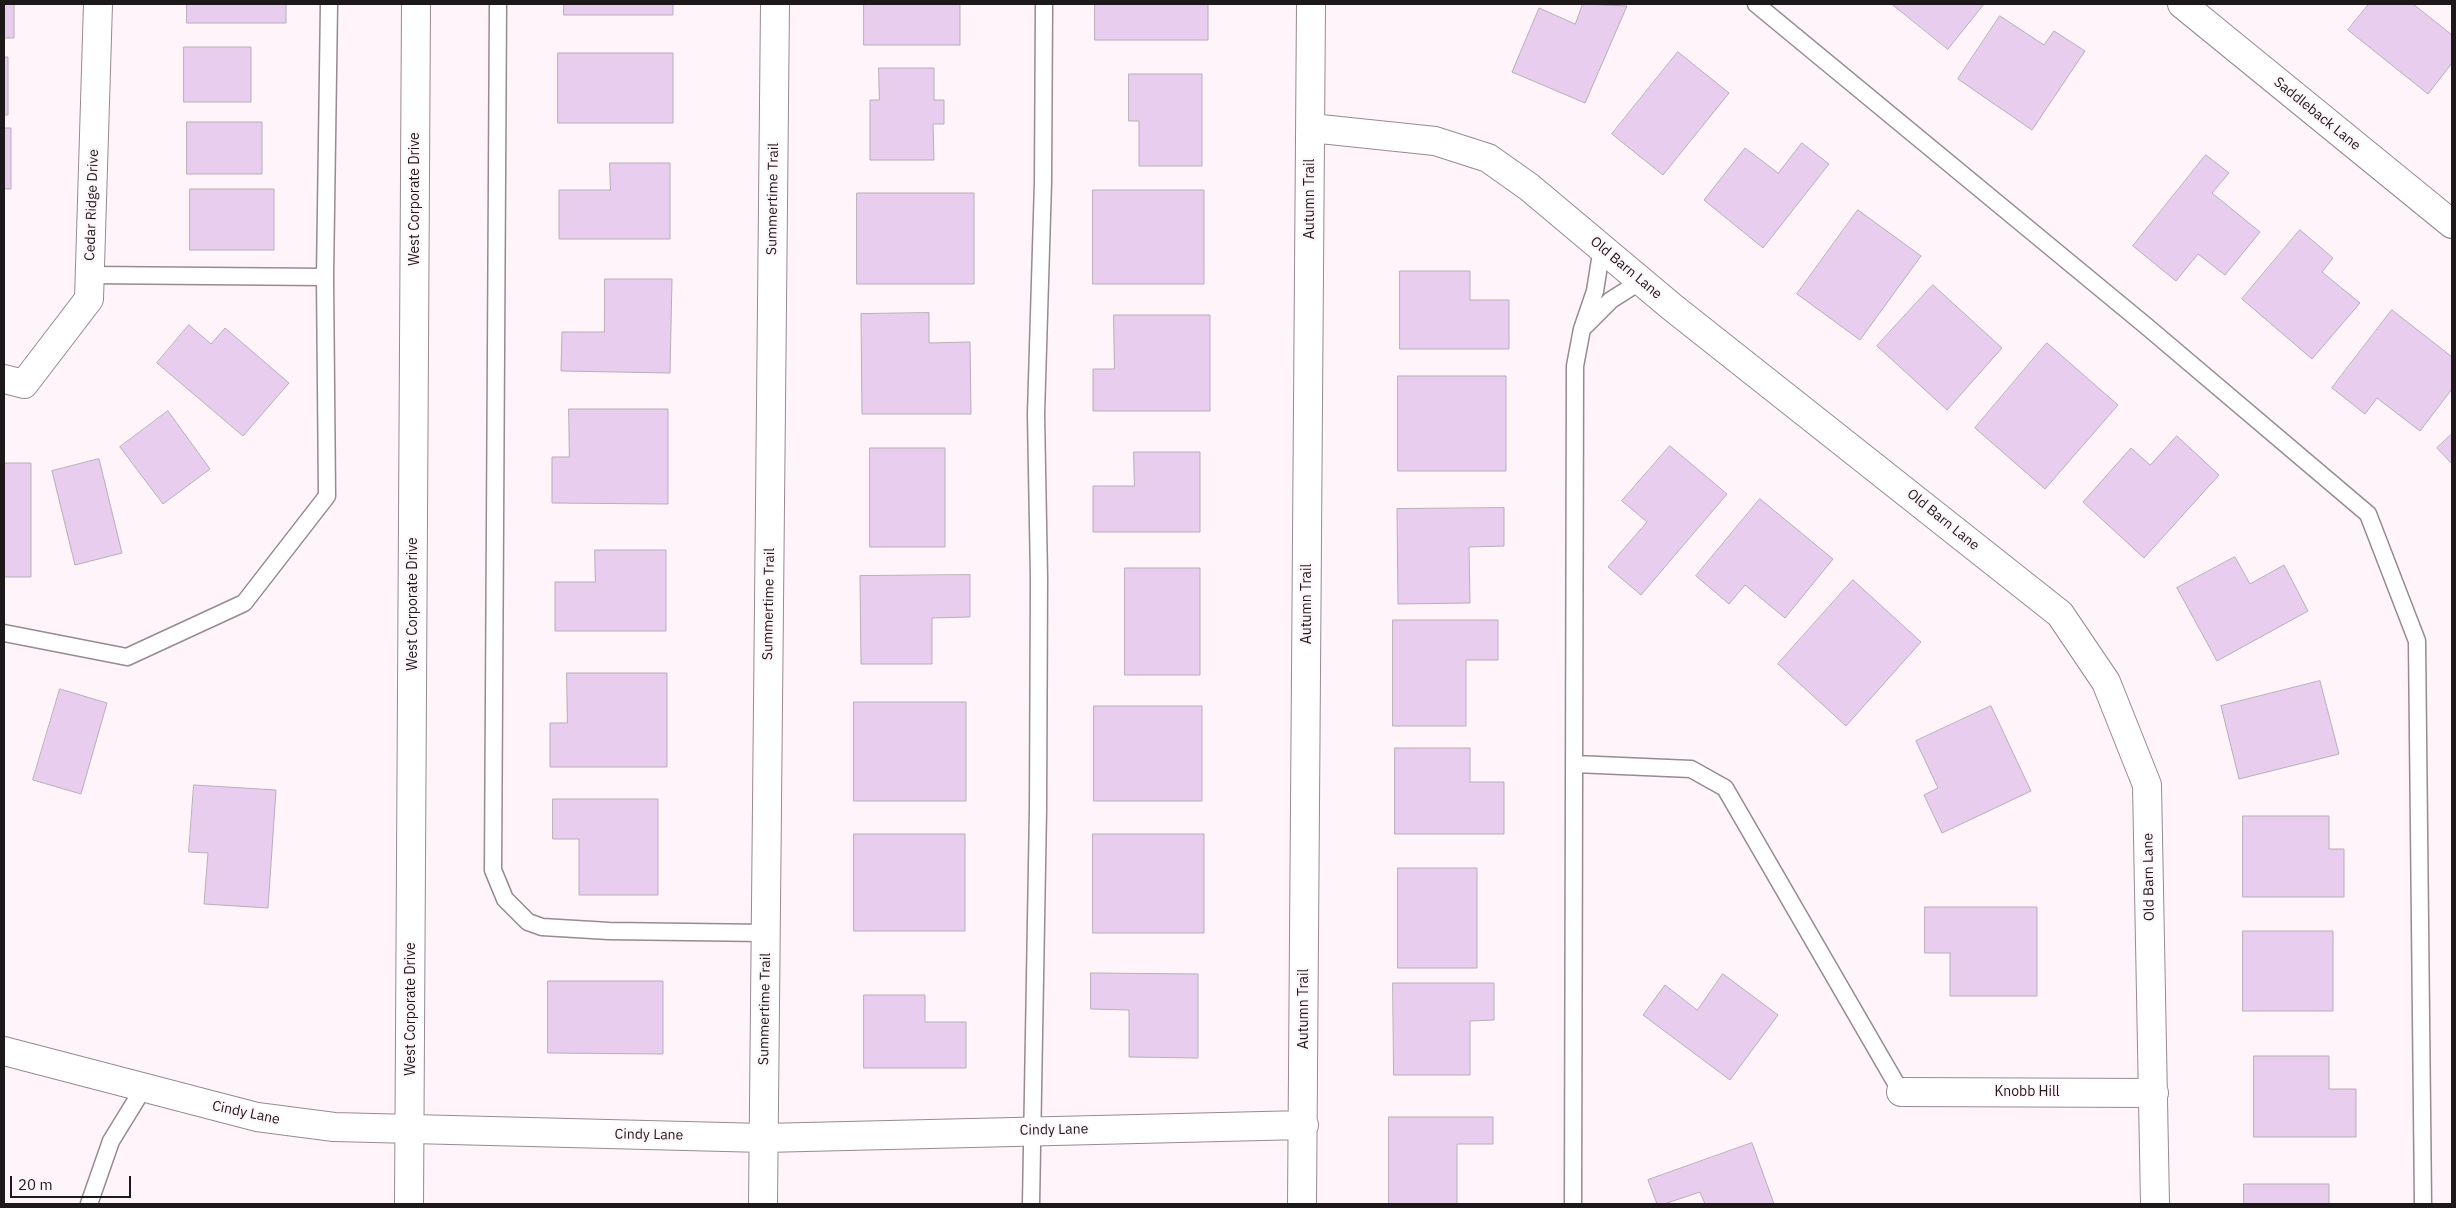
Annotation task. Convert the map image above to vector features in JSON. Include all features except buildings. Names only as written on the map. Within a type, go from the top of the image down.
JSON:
[{"type":"street","name":"Cedar Ridge Drive","points":[[14,381],[89,299],[98,4]]},
{"type":"street","name":"West Corporate Drive","points":[[409,1204],[416,4]]},
{"type":"street","name":"Summertime Trail","points":[[763,1204],[776,4]]},
{"type":"street","name":"Autumn Trail","points":[[1302,1204],[1311,4]]},
{"type":"street","name":"Saddleback Lane","points":[[2182,4],[2452,224]]},
{"type":"street","name":"Old Barn Lane","points":[[1311,128],[1435,141],[1488,158],[1529,186],[1641,281],[2060,614],[2106,682],[2147,785],[2155,1204]]},
{"type":"street","name":"Cindy Lane","points":[[4,1051],[143,1089],[257,1117],[334,1128],[764,1138],[1304,1125]]},
{"type":"street","name":"Knobb Hill","points":[[1901,1092],[2154,1093]]},
{"type":"lane","points":[[4,634],[127,657],[244,603],[327,496],[325,277],[329,4]]},
{"type":"lane","points":[[498,4],[493,870],[505,899],[528,922],[542,926],[609,931],[766,933]]},
{"type":"lane","points":[[1031,1204],[1039,655],[1036,414],[1044,182],[1044,4]]},
{"type":"lane","points":[[1756,4],[2146,325],[2368,514],[2417,641],[2423,1204]]},
{"type":"lane","points":[[1573,1204],[1575,366],[1582,329],[1596,291],[1602,248]]},
{"type":"lane","points":[[89,275],[325,277]]},
{"type":"lane","points":[[1582,329],[1611,300],[1641,281]]},
{"type":"lane","points":[[1575,764],[1691,769],[1724,788],[1901,1092]]},
{"type":"lane","points":[[90,1204],[111,1140],[143,1089]]}]
